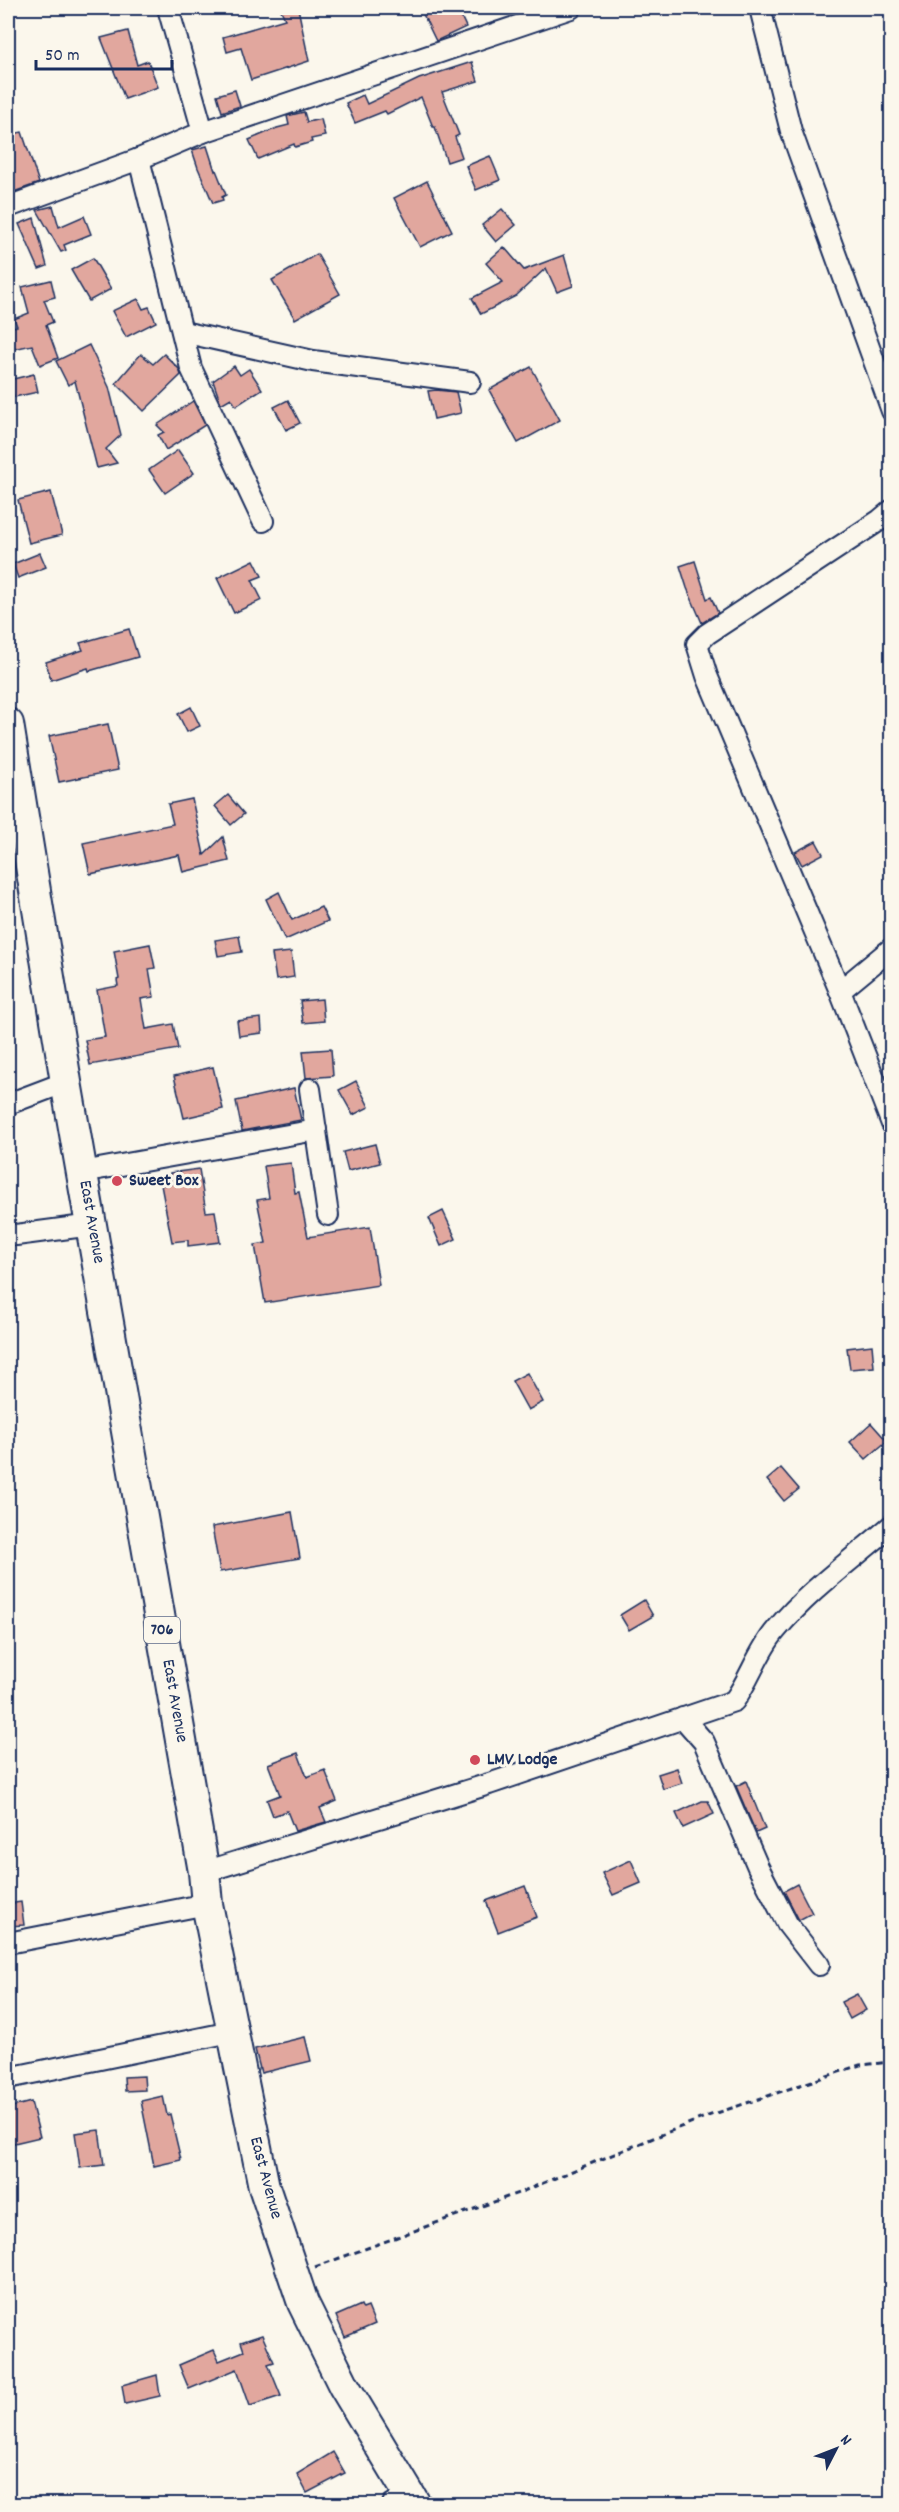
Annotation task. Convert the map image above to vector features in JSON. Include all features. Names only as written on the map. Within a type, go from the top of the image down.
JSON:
[{"type":"main road","name":"East Avenue","points":[[8,724],[66,1082],[204,1872],[207,1904],[264,2187],[303,2303],[344,2386],[406,2501]]},
{"type":"street","points":[[168,8],[203,132]]},
{"type":"street","points":[[8,207],[139,159],[203,132],[571,8]]},
{"type":"street","points":[[760,8],[791,131],[891,411]]},
{"type":"street","points":[[139,159],[191,368],[263,521]]},
{"type":"street","points":[[183,332],[313,361],[470,382]]},
{"type":"street","points":[[891,510],[880,520],[707,634],[697,644],[707,676],[840,991],[891,1124]]},
{"type":"street","points":[[840,991],[891,948]]},
{"type":"street","points":[[8,1104],[66,1082]]},
{"type":"street","points":[[310,1089],[328,1215]]},
{"type":"street","points":[[82,1172],[316,1130]]},
{"type":"street","points":[[8,1234],[16,1235],[92,1225]]},
{"type":"street","points":[[204,1872],[489,1784],[734,1701],[745,1686],[757,1658],[775,1630],[891,1525]]},
{"type":"street","points":[[683,1718],[704,1742],[758,1868],[788,1925],[819,1965]]},
{"type":"street","points":[[8,1943],[207,1904]]},
{"type":"street","points":[[8,2078],[231,2032]]},
{"type":"path","points":[[294,2275],[521,2192],[705,2117],[860,2065],[891,2062]]},
{"type":"building","points":[[280,8],[298,8],[309,61],[251,80],[241,48],[227,52],[223,37],[285,19]]},
{"type":"building","points":[[420,8],[434,8],[437,12],[446,8],[457,8],[466,27],[436,41]]},
{"type":"building","points":[[128,31],[137,65],[148,61],[158,87],[125,99],[101,38]]},
{"type":"building","points":[[472,62],[478,81],[442,92],[459,135],[455,137],[462,157],[447,162],[435,127],[433,127],[421,97],[387,114],[385,111],[355,123],[346,103],[363,95],[367,104],[419,79]]},
{"type":"building","points":[[235,90],[240,106],[222,112],[217,95]]},
{"type":"building","points":[[304,112],[307,122],[321,119],[325,136],[311,139],[312,142],[295,147],[294,144],[258,159],[249,140],[289,125],[287,116]]},
{"type":"building","points":[[22,132],[39,183],[8,194],[8,135]]},
{"type":"building","points":[[207,146],[226,195],[222,197],[223,200],[213,203],[192,150]]},
{"type":"building","points":[[490,156],[500,180],[476,190],[466,166]]},
{"type":"building","points":[[427,181],[452,231],[420,247],[394,198]]},
{"type":"building","points":[[53,206],[59,227],[84,216],[91,234],[64,245],[66,250],[61,252],[37,210]]},
{"type":"building","points":[[502,209],[516,225],[496,242],[482,225]]},
{"type":"building","points":[[34,218],[47,266],[39,269],[19,224]]},
{"type":"building","points":[[504,247],[524,270],[564,255],[573,286],[557,292],[546,268],[516,296],[481,314],[472,298],[503,282],[486,263]]},
{"type":"building","points":[[317,254],[340,294],[295,319],[272,280]]},
{"type":"building","points":[[93,258],[111,289],[89,301],[71,270]]},
{"type":"building","points":[[51,280],[55,297],[44,300],[53,322],[46,325],[58,358],[40,365],[32,345],[8,350],[8,328],[17,326],[14,319],[29,313],[22,287]]},
{"type":"building","points":[[138,299],[143,309],[149,307],[156,322],[126,337],[112,311]]},
{"type":"building","points":[[89,345],[109,387],[121,435],[106,449],[117,463],[97,468],[75,381],[68,385],[56,361]]},
{"type":"building","points":[[141,354],[153,364],[164,354],[179,369],[181,375],[144,411],[116,383]]},
{"type":"building","points":[[234,366],[240,375],[249,369],[262,389],[236,406],[231,398],[221,404],[213,381]]},
{"type":"building","points":[[531,367],[560,420],[518,443],[489,390]]},
{"type":"building","points":[[34,374],[38,392],[14,397],[9,380]]},
{"type":"building","points":[[428,391],[456,392],[461,413],[434,419]]},
{"type":"building","points":[[288,400],[300,423],[286,430],[274,407]]},
{"type":"building","points":[[193,401],[205,425],[166,450],[158,435],[164,432],[157,425]]},
{"type":"building","points":[[178,450],[194,473],[165,493],[149,470]]},
{"type":"building","points":[[51,492],[62,535],[29,543],[18,500]]},
{"type":"building","points":[[40,553],[46,567],[18,578],[13,564]]},
{"type":"building","points":[[254,560],[262,576],[252,580],[262,600],[234,613],[217,578]]},
{"type":"building","points":[[695,561],[707,599],[711,597],[718,613],[702,623],[680,566]]},
{"type":"building","points":[[129,629],[138,657],[89,671],[88,668],[51,680],[46,662],[83,650],[80,643]]},
{"type":"building","points":[[191,707],[200,726],[187,732],[178,714]]},
{"type":"building","points":[[108,724],[118,770],[59,782],[49,736]]},
{"type":"building","points":[[228,795],[244,814],[231,825],[215,806]]},
{"type":"building","points":[[192,799],[204,855],[223,837],[229,861],[183,872],[179,855],[90,874],[83,843],[173,824],[168,804]]},
{"type":"building","points":[[816,841],[823,854],[802,865],[795,852]]},
{"type":"building","points":[[279,892],[292,920],[321,907],[328,921],[285,940],[266,899]]},
{"type":"building","points":[[239,936],[242,952],[218,956],[215,940]]},
{"type":"building","points":[[150,944],[155,968],[149,969],[154,997],[141,999],[146,1029],[173,1024],[178,1049],[90,1065],[85,1040],[105,1037],[97,990],[118,986],[114,951]]},
{"type":"building","points":[[291,952],[294,977],[276,980],[272,954]]},
{"type":"building","points":[[322,999],[324,1021],[303,1023],[300,1001]]},
{"type":"building","points":[[261,1018],[262,1033],[239,1036],[237,1021]]},
{"type":"building","points":[[331,1049],[333,1076],[306,1078],[303,1051]]},
{"type":"building","points":[[213,1067],[223,1109],[184,1118],[174,1076]]},
{"type":"building","points":[[356,1081],[369,1107],[353,1115],[339,1090]]},
{"type":"building","points":[[294,1088],[301,1120],[242,1131],[236,1101]]},
{"type":"building","points":[[375,1144],[380,1163],[348,1171],[343,1152]]},
{"type":"building","points":[[291,1163],[295,1193],[299,1192],[308,1237],[370,1227],[379,1285],[265,1303],[255,1245],[266,1243],[257,1200],[269,1198],[264,1166]]},
{"type":"building","points":[[199,1169],[206,1212],[215,1211],[220,1242],[188,1246],[188,1240],[172,1242],[161,1185],[172,1184],[170,1173]]},
{"type":"building","points":[[443,1211],[456,1239],[441,1246],[429,1218]]},
{"type":"building","points":[[872,1345],[874,1367],[850,1369],[847,1348]]},
{"type":"building","points":[[527,1373],[543,1402],[528,1410],[512,1381]]},
{"type":"building","points":[[871,1423],[887,1441],[866,1459],[850,1442]]},
{"type":"building","points":[[781,1468],[799,1489],[784,1501],[767,1480]]},
{"type":"building","points":[[292,1512],[300,1558],[220,1572],[212,1527]]},
{"type":"building","points":[[644,1600],[653,1616],[629,1630],[620,1615]]},
{"type":"building","points":[[298,1753],[307,1777],[325,1770],[337,1801],[320,1808],[326,1822],[295,1831],[287,1811],[273,1816],[267,1800],[280,1795],[268,1764]]},
{"type":"building","points":[[677,1768],[682,1783],[663,1789],[658,1774]]},
{"type":"building","points":[[746,1781],[765,1829],[756,1833],[736,1786]]},
{"type":"building","points":[[702,1801],[708,1801],[714,1814],[683,1828],[676,1813]]},
{"type":"building","points":[[631,1860],[641,1883],[613,1895],[602,1873]]},
{"type":"building","points":[[797,1884],[812,1913],[799,1920],[784,1891]]},
{"type":"building","points":[[525,1886],[537,1917],[498,1932],[486,1901]]},
{"type":"building","points":[[21,1902],[24,1925],[8,1926],[8,1904]]},
{"type":"building","points":[[857,1994],[866,2010],[850,2019],[841,2002]]},
{"type":"building","points":[[305,2037],[311,2061],[261,2073],[255,2049]]},
{"type":"building","points":[[144,2076],[145,2090],[125,2091],[124,2077]]},
{"type":"building","points":[[163,2096],[167,2115],[170,2114],[181,2160],[154,2166],[141,2101]]},
{"type":"building","points":[[31,2102],[40,2137],[10,2144],[8,2108]]},
{"type":"building","points":[[99,2130],[104,2165],[80,2168],[75,2133]]},
{"type":"building","points":[[361,2305],[363,2309],[368,2307],[375,2324],[345,2337],[336,2316]]},
{"type":"building","points":[[262,2335],[274,2362],[268,2364],[281,2396],[250,2406],[237,2369],[189,2389],[179,2365],[214,2350],[219,2361],[244,2351],[241,2342]]},
{"type":"building","points":[[157,2375],[160,2396],[125,2404],[122,2385]]},
{"type":"building","points":[[333,2452],[345,2473],[307,2493],[297,2474]]},
{"type":"place","name":"Sweet Box","points":[[117,1181]]},
{"type":"place","name":"LMV Lodge","points":[[475,1760]]}]
